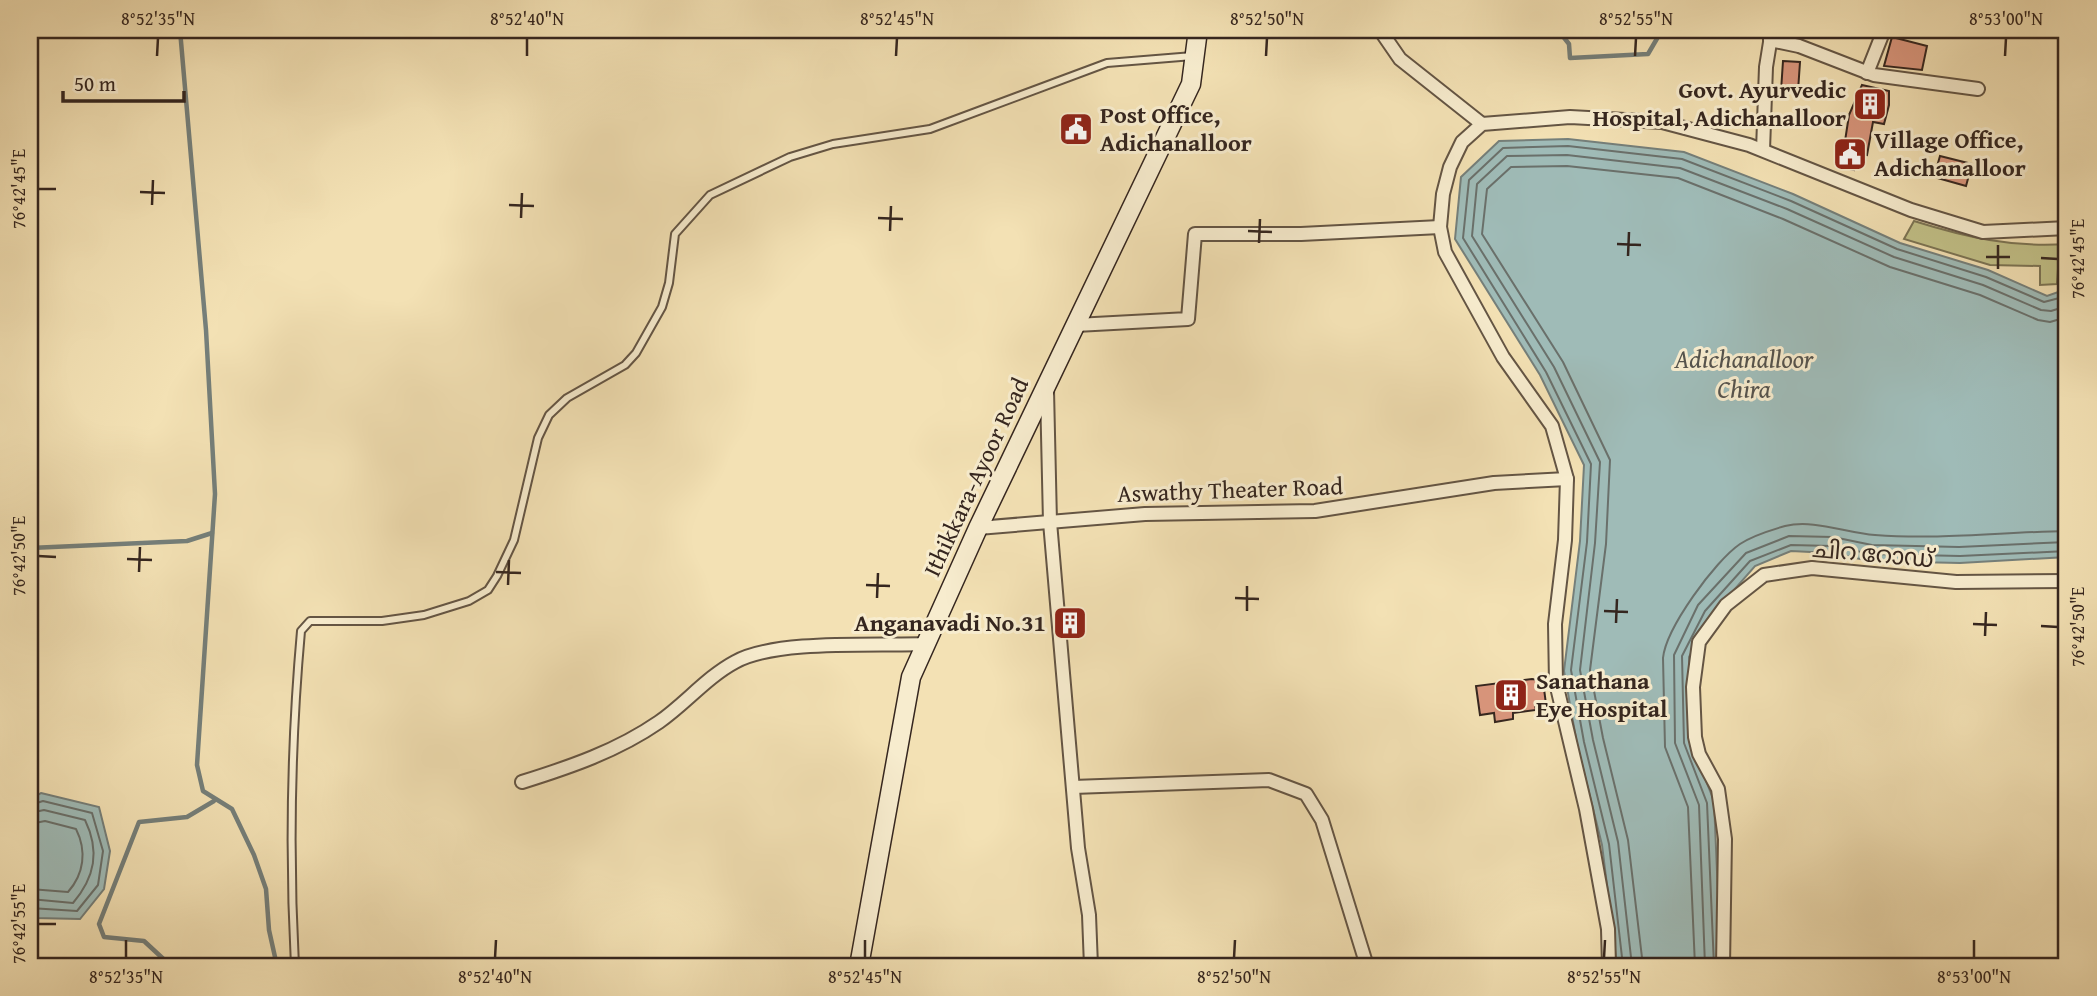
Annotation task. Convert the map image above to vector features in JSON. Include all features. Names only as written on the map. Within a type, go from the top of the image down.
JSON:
[{"type":"main road","name":"Ithikkara-Ayoor Road","points":[[859,966],[911,677],[978,528],[1191,84],[1198,30]]},
{"type":"street","points":[[1380,30],[1400,59],[1482,124]]},
{"type":"street","points":[[1867,73],[1884,30]]},
{"type":"street","points":[[1763,150],[1771,35],[1867,73],[1978,89]]},
{"type":"street","points":[[1609,966],[1608,929],[1586,809],[1556,683],[1555,624],[1565,540],[1567,479],[1552,426],[1503,357],[1445,253],[1440,227],[1450,167],[1462,142],[1482,124],[1570,117],[1662,122],[1763,150],[1911,210],[1983,232],[2067,228]]},
{"type":"street","points":[[1076,325],[1188,319],[1195,234],[1301,234],[1440,227]]},
{"type":"street","points":[[1046,386],[1050,522],[1073,787],[1089,915],[1091,966]]},
{"type":"street","name":"Aswathy Theater Road","points":[[978,528],[1145,514],[1315,511],[1494,483],[1567,479]]},
{"type":"street","name":"ചിറ റോഡ്","points":[[1723,966],[1725,839],[1717,789],[1699,754],[1695,737],[1693,687],[1699,642],[1726,605],[1750,583],[1764,575],[1812,568],[1956,582],[2067,581]]},
{"type":"street","points":[[522,782],[573,767],[618,746],[658,722],[735,662],[761,654],[807,647],[926,644]]},
{"type":"street","points":[[1073,787],[1269,780],[1306,794],[1322,820],[1367,966]]},
{"type":"lane","points":[[295,966],[291,899],[300,631],[310,621],[382,621],[424,615],[469,601],[488,590],[498,576],[514,540],[538,438],[549,415],[567,398],[625,365],[642,345],[662,307],[669,283],[675,233],[710,195],[790,157],[833,144],[930,129],[1107,63],[1194,56]]},
{"type":"shaded area","points":[[1914,221],[2008,243],[2067,244],[2067,268],[2058,269],[2057,284],[2040,285],[2040,266],[1990,265],[1904,239]]},
{"type":"water","name":"Adichanalloor Chira","points":[[1568,139],[1684,152],[1793,194],[1900,243],[1988,270],[2047,296],[2067,289],[2067,557],[1960,563],[1870,561],[1831,553],[1791,551],[1755,566],[1711,616],[1689,657],[1691,743],[1714,801],[1721,966],[1617,966],[1602,845],[1577,744],[1564,671],[1580,541],[1584,465],[1540,375],[1455,239],[1461,177],[1499,141]]},
{"type":"water","points":[[41,793],[99,807],[110,851],[104,889],[80,919],[35,918],[30,912],[30,799]]},
{"type":"building","points":[[1892,37],[1927,46],[1922,70],[1884,66]]},
{"type":"building","points":[[1783,61],[1800,62],[1798,91],[1781,91]]},
{"type":"building","points":[[1862,85],[1889,91],[1889,105],[1884,124],[1873,122],[1867,155],[1857,153],[1854,170],[1841,167],[1849,115]]},
{"type":"building","name":"Post Office, Adichanalloor","points":[[1065,120],[1088,121],[1088,137],[1065,137]]},
{"type":"building","points":[[1940,156],[1972,164],[1966,186],[1934,177]]},
{"type":"building","name":"Anganavadi No.31","points":[[1066,610],[1078,610],[1078,637],[1069,637]]},
{"type":"building","name":"Sanathana Eye Hospital","points":[[1532,679],[1543,681],[1546,704],[1535,705],[1536,710],[1513,713],[1513,719],[1495,722],[1494,713],[1480,715],[1476,686]]},
{"type":"waterway","points":[[180,30],[206,330],[215,494],[197,765],[203,791],[232,809],[254,855],[266,889],[269,930],[277,966]]},
{"type":"waterway","points":[[1558,30],[1569,44],[1570,58],[1648,54],[1662,30]]},
{"type":"waterway","points":[[30,548],[187,541],[212,533]]},
{"type":"waterway","points":[[171,966],[144,941],[104,937],[99,924],[139,822],[187,817],[214,801]]},
{"type":"place","name":"Govt. Ayurvedic Hospital, Adichanalloor","points":[[1870,104]]},
{"type":"place","name":"Post Office, Adichanalloor","points":[[1076,129]]},
{"type":"place","name":"Village Office, Adichanalloor","points":[[1850,154]]},
{"type":"place","name":"Anganavadi No.31","points":[[1070,623]]},
{"type":"place","name":"Sanathana Eye Hospital","points":[[1511,695]]}]
